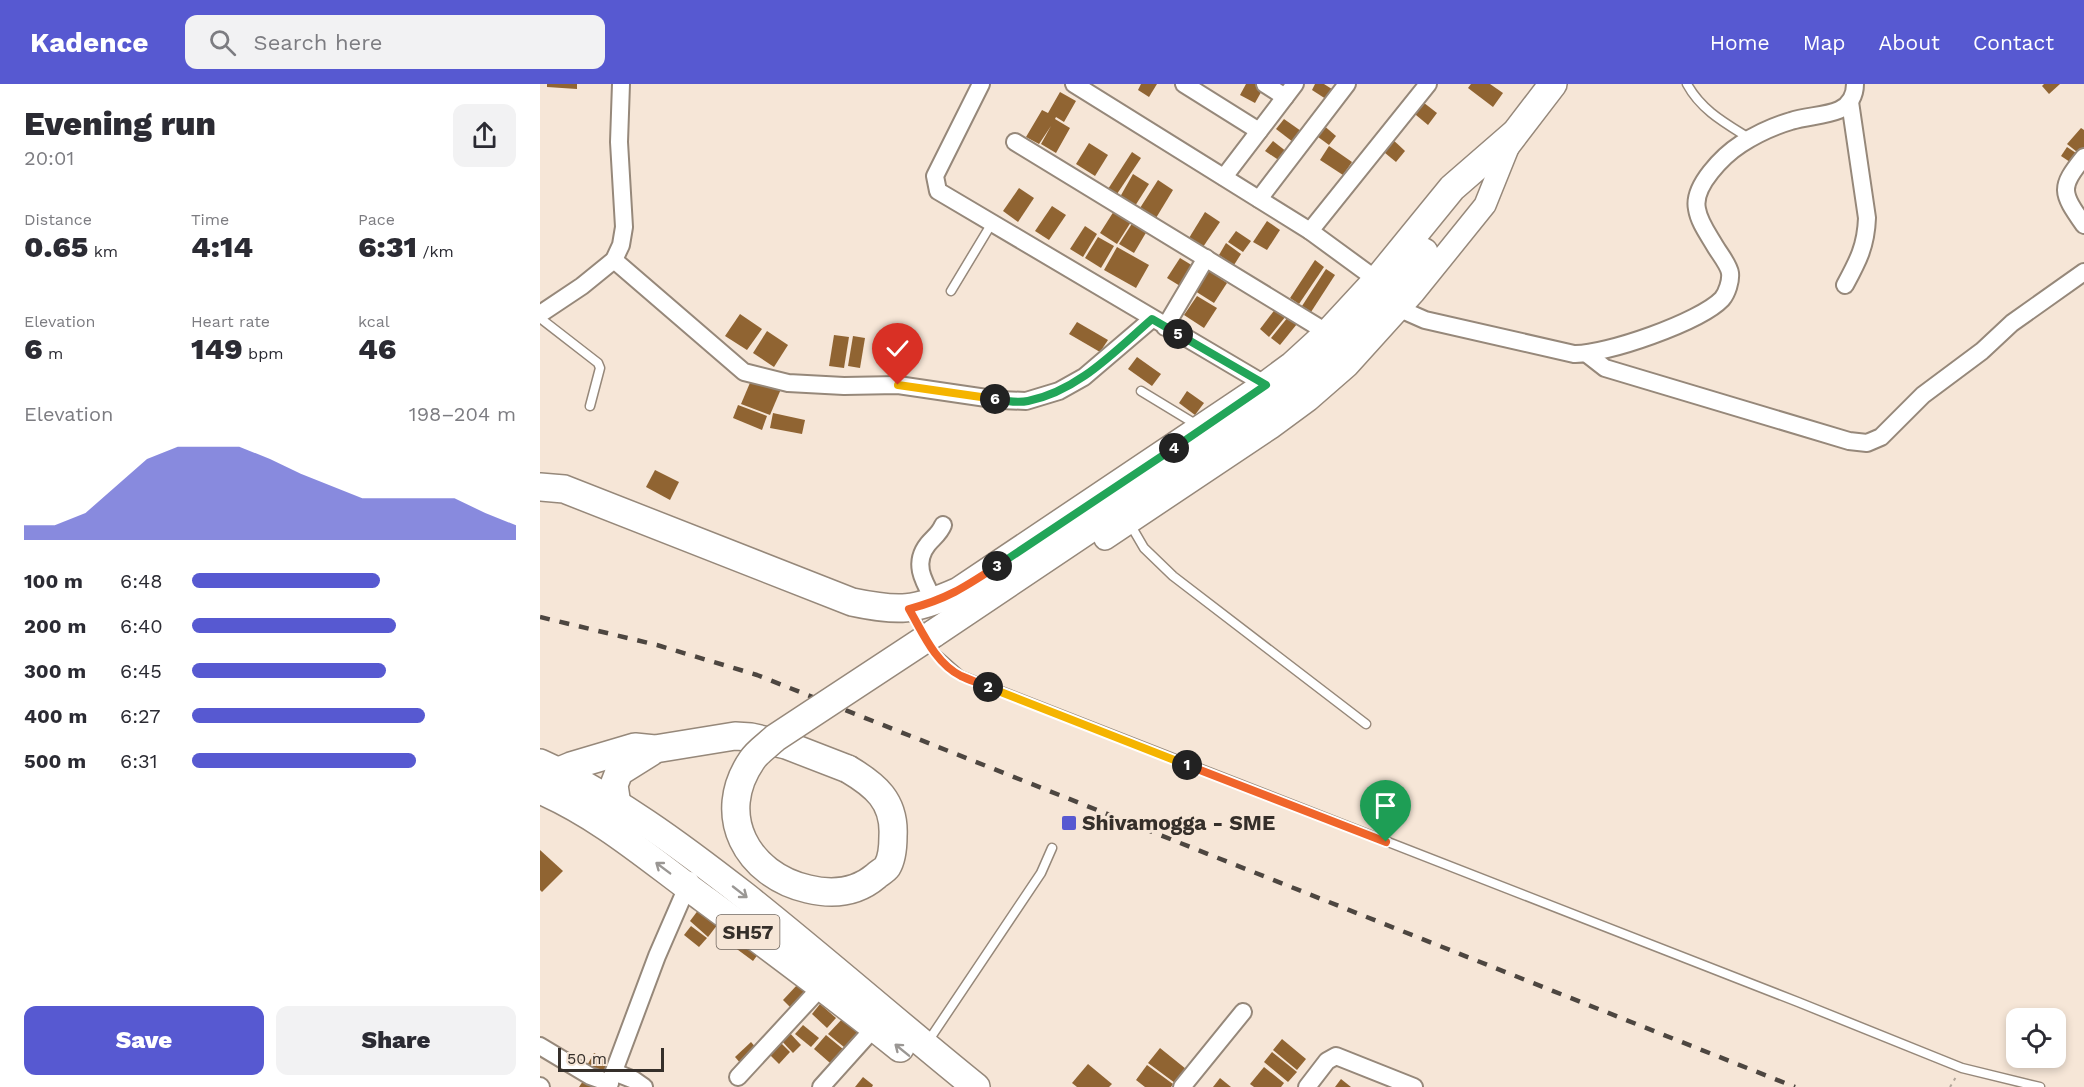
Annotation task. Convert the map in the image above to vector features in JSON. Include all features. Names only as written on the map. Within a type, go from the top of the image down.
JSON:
[{"type":"main road","points":[[546,779],[583,762],[635,747],[655,749],[725,738],[752,737],[786,745],[848,769],[876,788],[888,805],[894,828],[893,848],[887,867],[867,884],[846,892],[821,892],[788,884],[752,856],[737,826],[736,803],[739,785],[752,759],[775,738],[1289,395],[1365,326],[1553,84]]},
{"type":"main road","points":[[540,487],[564,489],[852,602],[884,608],[922,605],[959,591],[1266,385],[1328,333],[1377,280],[1452,188],[1514,135]]},
{"type":"main road","points":[[616,806],[614,785],[619,772],[655,749]]},
{"type":"main road","points":[[580,797],[613,770],[624,768]]},
{"type":"main road","name":"SH57","points":[[546,779],[580,797],[616,806],[642,820],[699,860],[975,1087]]},
{"type":"main road","name":"SH57","points":[[580,797],[628,842],[822,986],[947,1087]]},
{"type":"street","points":[[540,316],[614,260],[621,245],[624,227],[619,142],[621,84]]},
{"type":"street","points":[[981,84],[935,176],[935,186],[938,190],[1266,385]]},
{"type":"street","points":[[1074,84],[1310,231],[1377,280]]},
{"type":"street","points":[[1184,84],[1259,131]]},
{"type":"street","points":[[1224,177],[1290,90],[1265,84]]},
{"type":"street","points":[[1259,199],[1347,84]]},
{"type":"street","points":[[1310,231],[1428,84]]},
{"type":"street","points":[[1400,309],[1425,320],[1574,354],[1587,354],[1655,334],[1706,311],[1723,298],[1731,273],[1702,224],[1696,208],[1697,196],[1708,176],[1733,149],[1749,138],[1789,121],[1840,110],[1850,102],[1855,84]]},
{"type":"street","points":[[1845,285],[1862,254],[1867,219],[1850,102]]},
{"type":"street","points":[[1105,539],[1271,428],[1309,400],[1348,366],[1400,309],[1485,205],[1514,135]]},
{"type":"street","points":[[1015,142],[1328,333]]},
{"type":"street","points":[[2084,157],[2068,177],[2066,185],[2067,198],[2084,225]]},
{"type":"street","points":[[614,260],[744,372],[758,377],[788,383],[844,386],[898,385],[1000,400],[1026,401],[1059,391],[1084,377],[1159,323],[1206,258]]},
{"type":"street","points":[[1587,354],[1605,368],[1849,441],[1867,443],[1881,437],[1923,395],[1982,351],[2012,324],[2084,272]]},
{"type":"street","points":[[922,605],[919,562],[924,550],[944,525]]},
{"type":"street","points":[[610,1081],[657,956],[699,860]]},
{"type":"street","points":[[738,1077],[822,986]]},
{"type":"street","points":[[1182,1087],[1243,1012]]},
{"type":"street","points":[[821,1087],[874,1028]]},
{"type":"street","points":[[540,1046],[590,1076],[610,1081],[634,1080],[644,1087]]},
{"type":"street","points":[[1307,1087],[1327,1061],[1336,1056],[1414,1087]]},
{"type":"lane","points":[[1687,84],[1706,110],[1749,138]]},
{"type":"lane","points":[[951,291],[992,223]]},
{"type":"lane","points":[[540,316],[598,363],[600,368],[590,406]]},
{"type":"lane","points":[[1141,392],[1202,428]]},
{"type":"lane","points":[[1129,522],[1144,548],[1173,576],[1366,724]]},
{"type":"lane","points":[[922,605],[935,653],[960,675],[1962,1068],[2040,1087]]},
{"type":"lane","points":[[925,1046],[1041,873],[1052,848]]},
{"type":"building","points":[[547,84],[577,84],[577,89],[547,87]]},
{"type":"building","points":[[1141,84],[1157,84],[1149,97],[1138,90]]},
{"type":"building","points":[[1246,84],[1258,84],[1264,87],[1255,103],[1240,95]]},
{"type":"building","points":[[1315,84],[1324,84],[1335,91],[1329,101],[1312,90]]},
{"type":"building","points":[[1471,84],[1490,84],[1503,93],[1493,107],[1468,88]]},
{"type":"building","points":[[2060,84],[2049,94],[2042,86]]},
{"type":"building","points":[[1060,92],[1076,101],[1064,122],[1056,117],[1055,119],[1070,128],[1056,153],[1041,144],[1051,126],[1039,144],[1026,137],[1042,110],[1048,113]]},
{"type":"building","points":[[1419,99],[1437,113],[1428,125],[1410,110]]},
{"type":"building","points":[[1284,119],[1301,131],[1293,142],[1276,129]]},
{"type":"building","points":[[1322,124],[1336,136],[1329,145],[1314,134]]},
{"type":"building","points":[[2081,128],[2084,130],[2082,156],[2067,144]]},
{"type":"building","points":[[1389,136],[1405,151],[1396,162],[1379,148]]},
{"type":"building","points":[[1273,141],[1287,152],[1280,161],[1265,151]]},
{"type":"building","points":[[1089,143],[1108,155],[1095,176],[1076,164]]},
{"type":"building","points":[[1329,146],[1352,162],[1343,175],[1320,160]]},
{"type":"building","points":[[2067,147],[2082,157],[2076,166],[2061,156]]},
{"type":"building","points":[[1132,152],[1141,158],[1117,194],[1108,189]]},
{"type":"building","points":[[1133,174],[1149,184],[1135,206],[1120,197]]},
{"type":"building","points":[[1158,180],[1173,190],[1156,218],[1140,208]]},
{"type":"building","points":[[1019,188],[1034,198],[1018,222],[1003,211]]},
{"type":"building","points":[[1052,206],[1066,215],[1049,240],[1035,231]]},
{"type":"building","points":[[1114,211],[1131,222],[1117,244],[1100,233]]},
{"type":"building","points":[[1205,212],[1220,222],[1203,247],[1189,238]]},
{"type":"building","points":[[1267,221],[1280,230],[1267,250],[1253,242]]},
{"type":"building","points":[[1133,222],[1147,231],[1134,253],[1119,244]]},
{"type":"building","points":[[1085,226],[1097,234],[1083,257],[1070,249]]},
{"type":"building","points":[[1236,231],[1251,241],[1243,252],[1228,242]]},
{"type":"building","points":[[1098,237],[1114,246],[1101,268],[1085,258]]},
{"type":"building","points":[[1226,243],[1241,254],[1234,265],[1219,255]]},
{"type":"building","points":[[1117,247],[1149,265],[1136,288],[1104,270]]},
{"type":"building","points":[[1180,258],[1198,269],[1185,289],[1167,278]]},
{"type":"building","points":[[1315,260],[1324,267],[1299,304],[1290,298]]},
{"type":"building","points":[[1326,269],[1335,275],[1311,312],[1302,306]]},
{"type":"building","points":[[1208,270],[1227,283],[1214,303],[1195,291]]},
{"type":"building","points":[[1197,296],[1217,308],[1204,328],[1184,315]]},
{"type":"building","points":[[1276,308],[1286,316],[1269,337],[1260,329]]},
{"type":"building","points":[[740,314],[762,329],[747,350],[725,336]]},
{"type":"building","points":[[1288,317],[1297,324],[1280,345],[1271,338]]},
{"type":"building","points":[[1077,322],[1108,340],[1100,352],[1069,334]]},
{"type":"building","points":[[767,331],[788,345],[774,367],[753,353]]},
{"type":"building","points":[[834,335],[849,337],[844,368],[829,366]]},
{"type":"building","points":[[853,336],[865,338],[860,368],[848,366]]},
{"type":"building","points":[[1137,357],[1161,374],[1152,386],[1128,369]]},
{"type":"building","points":[[752,378],[781,389],[770,415],[741,404]]},
{"type":"building","points":[[1187,391],[1204,403],[1195,415],[1179,403]]},
{"type":"building","points":[[738,405],[767,416],[762,430],[733,418]]},
{"type":"building","points":[[773,413],[805,420],[802,434],[770,428]]},
{"type":"building","points":[[655,470],[679,482],[670,500],[646,487]]},
{"type":"building","points":[[540,850],[563,871],[542,892],[540,890]]},
{"type":"building","points":[[699,909],[718,924],[708,937],[690,921]]},
{"type":"building","points":[[691,926],[707,938],[699,947],[684,935]]},
{"type":"building","points":[[739,932],[762,949],[753,961],[730,944]]},
{"type":"building","points":[[798,984],[812,996],[796,1013],[783,1000]]},
{"type":"building","points":[[820,1004],[836,1018],[827,1028],[812,1014]]},
{"type":"building","points":[[844,1017],[865,1035],[850,1052],[828,1034]]},
{"type":"building","points":[[803,1025],[819,1038],[811,1047],[795,1034]]},
{"type":"building","points":[[787,1030],[801,1045],[793,1053],[779,1038]]},
{"type":"building","points":[[826,1035],[849,1054],[837,1069],[814,1049]]},
{"type":"building","points":[[775,1037],[790,1052],[779,1064],[764,1049]]},
{"type":"building","points":[[1282,1039],[1306,1059],[1297,1070],[1273,1050]]},
{"type":"building","points":[[751,1042],[758,1050],[742,1065],[735,1057]]},
{"type":"building","points":[[1160,1048],[1186,1069],[1175,1083],[1148,1063]]},
{"type":"building","points":[[1272,1052],[1297,1072],[1288,1082],[1264,1062]]},
{"type":"building","points":[[594,1053],[613,1063],[604,1080],[585,1069]]},
{"type":"building","points":[[1088,1064],[1112,1084],[1109,1087],[1077,1087],[1072,1083]]},
{"type":"building","points":[[1147,1065],[1173,1084],[1171,1087],[1145,1087],[1136,1080]]},
{"type":"building","points":[[1264,1067],[1284,1083],[1281,1087],[1254,1087],[1250,1084]]},
{"type":"building","points":[[863,1077],[873,1085],[872,1087],[855,1087]]},
{"type":"building","points":[[585,1078],[594,1084],[592,1087],[579,1087]]},
{"type":"building","points":[[1220,1078],[1231,1087],[1213,1087]]},
{"type":"building","points":[[1341,1079],[1351,1087],[1335,1087]]},
{"type":"railway","points":[[540,617],[657,645],[757,675],[1795,1087]]},
{"type":"place","name":"Shivamogga - SME","points":[[1069,823]]},
{"type":"route","points":[[898,385],[1000,400],[1026,401],[1059,391],[1084,377],[1152,319],[1266,385],[959,591],[935,602],[909,609],[935,653],[960,675],[1386,842]]}]
